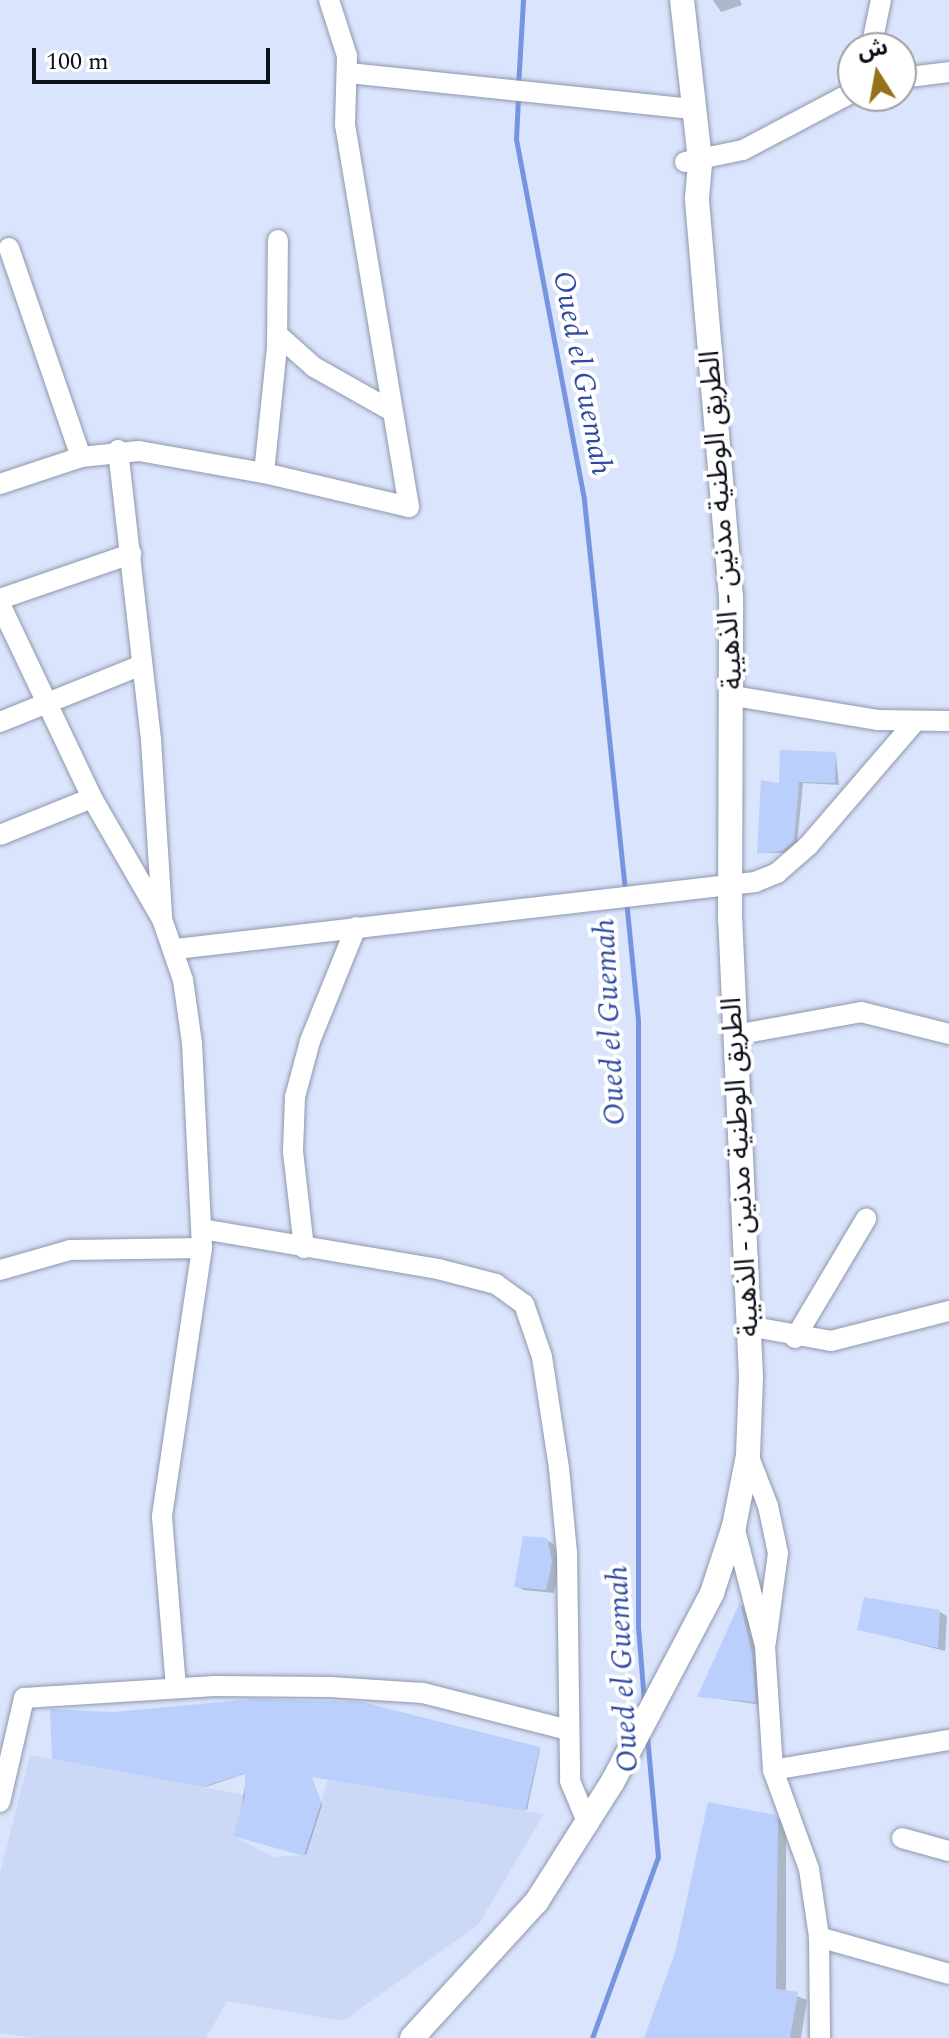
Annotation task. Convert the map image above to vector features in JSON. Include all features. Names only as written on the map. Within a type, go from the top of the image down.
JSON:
[{"type":"main road","name":"الطريق الوطنية مدنين - الذهيبة","points":[[666,0],[687,109]]},
{"type":"main road","name":"الطريق الوطنية مدنين - الذهيبة","points":[[412,2038],[507,1937],[588,1824],[612,1783],[712,1593],[734,1526],[748,1455],[748,1326],[730,886],[734,696],[722,466],[687,109],[682,0]]},
{"type":"street","points":[[0,484],[81,457],[118,450],[166,453],[409,507],[345,124],[342,87],[349,73],[329,0]]},
{"type":"street","points":[[874,32],[881,0]]},
{"type":"street","points":[[917,76],[949,72]]},
{"type":"street","points":[[349,73],[687,109]]},
{"type":"street","points":[[692,161],[743,150],[837,100]]},
{"type":"street","points":[[264,473],[278,335],[278,240]]},
{"type":"street","points":[[9,248],[81,457]]},
{"type":"street","points":[[278,335],[314,367],[392,411]]},
{"type":"street","points":[[118,450],[161,849],[162,919]]},
{"type":"street","points":[[131,554],[0,601],[92,798],[176,949],[192,1043],[202,1238],[162,1517],[176,1687]]},
{"type":"street","points":[[0,722],[46,700],[139,666]]},
{"type":"street","points":[[734,696],[913,724],[949,721]]},
{"type":"street","points":[[176,949],[730,886],[766,878],[791,862],[913,724]]},
{"type":"street","points":[[0,835],[92,798]]},
{"type":"street","points":[[304,1248],[293,1151],[295,1097],[310,1041],[356,927]]},
{"type":"street","points":[[735,1035],[861,1012],[949,1034]]},
{"type":"street","points":[[795,1338],[866,1219]]},
{"type":"street","points":[[0,1270],[70,1250],[202,1238],[304,1248],[438,1269],[496,1284],[512,1293],[531,1317],[551,1412],[567,1553],[570,1781],[588,1824]]},
{"type":"street","points":[[748,1326],[795,1338],[865,1336],[949,1311]]},
{"type":"street","points":[[748,1455],[768,1506],[778,1553],[765,1646]]},
{"type":"street","points":[[734,1526],[765,1646],[773,1770],[801,1838],[819,1937],[820,2038]]},
{"type":"street","points":[[0,1802],[24,1698],[176,1687],[423,1693],[568,1730]]},
{"type":"street","points":[[773,1770],[949,1740]]},
{"type":"street","points":[[902,1838],[949,1851]]},
{"type":"street","points":[[819,1937],[949,1974]]},
{"type":"shaded area","points":[[30,1755],[245,1795],[233,1836],[273,1857],[304,1855],[328,1779],[544,1814],[478,1925],[343,2021],[227,2001],[206,2038],[36,2038],[0,2033],[0,1873]]},
{"type":"building","points":[[780,750],[836,752],[835,783],[799,782],[794,841],[782,851],[757,854],[761,780],[779,783]]},
{"type":"building","points":[[523,1536],[547,1538],[552,1562],[546,1590],[514,1587]]},
{"type":"building","points":[[864,1597],[940,1610],[938,1648],[857,1630]]},
{"type":"building","points":[[740,1602],[752,1654],[756,1702],[697,1697]]},
{"type":"building","points":[[254,1699],[362,1702],[540,1747],[525,1811],[311,1777],[321,1803],[304,1856],[233,1836],[245,1795],[245,1773],[203,1787],[52,1759],[50,1709],[113,1712]]},
{"type":"building","points":[[708,1802],[776,1815],[776,1989],[798,1992],[790,2038],[644,2038],[675,1953]]},
{"type":"waterway","name":"Oued el Guemah","points":[[518,87],[523,0]]},
{"type":"waterway","name":"Oued el Guemah","points":[[518,97],[516,139],[584,500],[625,890]]},
{"type":"waterway","name":"Oued el Guemah","points":[[626,900],[638,1021],[638,1627],[644,1701]]},
{"type":"waterway","name":"Oued el Guemah","points":[[592,2038],[658,1857],[647,1735]]}]
